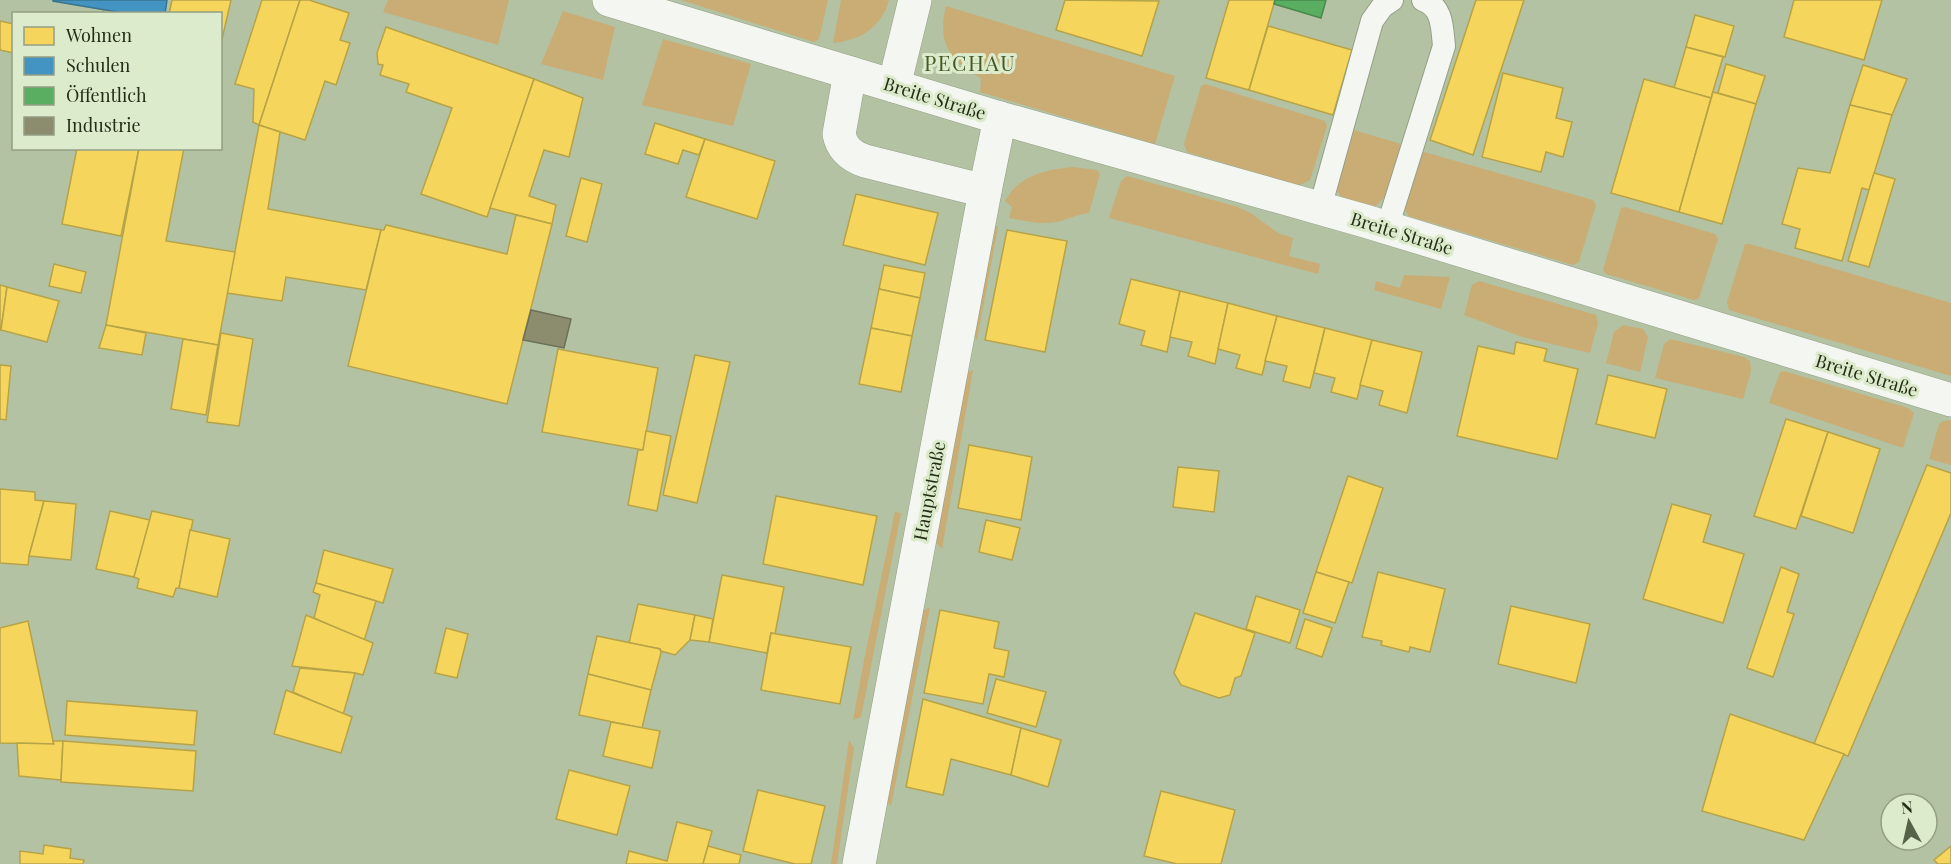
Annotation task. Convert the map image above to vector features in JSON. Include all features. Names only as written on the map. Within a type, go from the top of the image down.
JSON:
[{"type":"street","name":"Breite Straße","points":[[609,0],[1000,118],[1320,208],[1951,400]]},
{"type":"street","points":[[894,86],[915,0]]},
{"type":"street","points":[[850,74],[840,134],[840,141],[847,151],[865,161],[985,191]]},
{"type":"street","name":"Hauptstraße","points":[[859,864],[1000,118]]},
{"type":"lane","points":[[1320,208],[1372,21],[1382,7],[1392,0]]},
{"type":"lane","points":[[1387,228],[1444,46],[1441,16],[1430,3],[1424,0]]},
{"type":"shaded area","points":[[388,0],[509,0],[498,45],[383,12]]},
{"type":"shaded area","points":[[681,0],[828,0],[819,39],[814,42]]},
{"type":"shaded area","points":[[841,0],[889,0],[881,18],[868,31],[852,39],[833,43]]},
{"type":"shaded area","points":[[946,6],[1175,76],[1155,144],[980,92],[981,78],[961,65],[948,49],[943,30]]},
{"type":"shaded area","points":[[563,11],[615,27],[603,80],[541,64]]},
{"type":"shaded area","points":[[663,39],[751,64],[733,126],[642,105]]},
{"type":"shaded area","points":[[1205,84],[1325,121],[1327,126],[1310,180],[1298,186],[1187,152],[1184,144],[1201,86]]},
{"type":"shaded area","points":[[1354,130],[1401,144],[1384,198],[1376,206],[1342,199],[1336,189]]},
{"type":"shaded area","points":[[1424,152],[1593,200],[1596,205],[1579,262],[1573,265],[1409,216],[1403,207],[1420,154]]},
{"type":"shaded area","points":[[1072,167],[1097,170],[1100,174],[1089,213],[1051,223],[1009,218],[1012,207],[1005,201],[1018,185],[1043,172]]},
{"type":"shaded area","points":[[1127,176],[1238,207],[1252,214],[1278,233],[1293,238],[1289,256],[1320,264],[1318,274],[1109,218],[1121,181]]},
{"type":"shaded area","points":[[1625,207],[1715,234],[1718,239],[1699,298],[1694,300],[1606,274],[1603,270],[1621,208]]},
{"type":"shaded area","points":[[994,226],[998,227],[977,340],[973,334]]},
{"type":"shaded area","points":[[1745,244],[1951,303],[1951,376],[1729,310],[1727,302]]},
{"type":"shaded area","points":[[1404,275],[1450,277],[1441,309],[1374,290],[1376,281],[1400,288]]},
{"type":"shaded area","points":[[1479,281],[1596,315],[1598,323],[1590,353],[1522,337],[1464,315],[1472,285]]},
{"type":"shaded area","points":[[1623,325],[1643,329],[1648,337],[1640,372],[1606,363],[1614,332]]},
{"type":"shaded area","points":[[1670,339],[1744,357],[1750,361],[1751,371],[1743,399],[1655,378],[1664,344]]},
{"type":"shaded area","points":[[973,370],[942,549],[936,543],[967,373]]},
{"type":"shaded area","points":[[1784,371],[1908,408],[1914,413],[1903,448],[1769,403],[1780,372]]},
{"type":"shaded area","points":[[1951,420],[1951,465],[1929,459],[1939,424]]},
{"type":"shaded area","points":[[895,512],[901,513],[861,717],[853,720],[865,655]]},
{"type":"shaded area","points":[[930,607],[891,806],[887,802],[923,611]]},
{"type":"shaded area","points":[[849,740],[854,748],[837,864],[831,864]]},
{"type":"building: Wohnen","points":[[172,0],[231,0],[222,39],[222,12],[169,12]]},
{"type":"building: Wohnen","points":[[262,0],[300,0],[259,125],[253,122],[254,89],[235,84]]},
{"type":"building: Wohnen","points":[[300,0],[309,0],[349,13],[340,40],[350,43],[336,85],[325,81],[305,140],[259,125]]},
{"type":"building: Wohnen","points":[[1065,0],[1159,1],[1142,56],[1056,30]]},
{"type":"building: Wohnen","points":[[1229,0],[1275,0],[1249,90],[1206,78]]},
{"type":"building: Wohnen","points":[[1476,0],[1524,0],[1473,155],[1430,140]]},
{"type":"building: Wohnen","points":[[1794,0],[1882,0],[1864,60],[1784,37]]},
{"type":"building: Wohnen","points":[[104,9],[119,12],[103,12]]},
{"type":"building: Wohnen","points":[[1695,15],[1734,26],[1725,57],[1686,47]]},
{"type":"building: Wohnen","points":[[0,21],[12,24],[12,53],[0,50]]},
{"type":"building: Wohnen","points":[[1268,26],[1352,50],[1333,115],[1249,90]]},
{"type":"building: Wohnen","points":[[386,27],[534,79],[487,217],[421,194],[452,108],[406,92],[409,84],[380,75],[383,65],[378,64],[377,53]]},
{"type":"building: Wohnen","points":[[1686,47],[1723,57],[1711,98],[1674,88]]},
{"type":"building: Wohnen","points":[[1726,64],[1765,76],[1756,104],[1718,93]]},
{"type":"building: Wohnen","points":[[1863,65],[1907,79],[1892,115],[1850,105]]},
{"type":"building: Wohnen","points":[[1503,73],[1563,88],[1556,118],[1572,122],[1563,157],[1546,152],[1541,172],[1482,157]]},
{"type":"building: Wohnen","points":[[534,79],[583,98],[569,157],[544,150],[529,196],[556,205],[552,224],[490,208]]},
{"type":"building: Wohnen","points":[[1644,79],[1711,98],[1679,212],[1611,193]]},
{"type":"building: Wohnen","points":[[1713,92],[1756,104],[1722,224],[1679,212]]},
{"type":"building: Wohnen","points":[[1850,105],[1892,115],[1869,190],[1862,188],[1842,261],[1795,248],[1800,229],[1782,224],[1798,168],[1830,173]]},
{"type":"building: Wohnen","points":[[655,123],[705,139],[699,155],[683,150],[678,164],[645,154]]},
{"type":"building: Wohnen","points":[[259,125],[280,132],[268,209],[381,230],[366,290],[286,277],[282,301],[227,293]]},
{"type":"building: Wohnen","points":[[705,139],[775,161],[757,219],[686,197]]},
{"type":"building: Wohnen","points":[[77,150],[139,150],[121,236],[62,224]]},
{"type":"building: Wohnen","points":[[139,150],[184,150],[166,241],[235,252],[218,345],[106,325]]},
{"type":"building: Wohnen","points":[[1874,173],[1895,179],[1869,267],[1848,261]]},
{"type":"building: Wohnen","points":[[581,178],[602,184],[587,242],[566,236]]},
{"type":"building: Wohnen","points":[[856,194],[938,213],[925,265],[843,245]]},
{"type":"building: Wohnen","points":[[516,215],[552,224],[507,404],[348,366],[381,230],[384,230],[386,225],[507,254]]},
{"type":"building: Wohnen","points":[[1007,230],[1067,241],[1045,352],[985,340]]},
{"type":"building: Wohnen","points":[[54,264],[86,272],[81,293],[49,286]]},
{"type":"building: Wohnen","points":[[884,265],[925,273],[920,298],[879,289]]},
{"type":"building: Wohnen","points":[[1131,279],[1180,291],[1167,352],[1141,345],[1145,331],[1119,324]]},
{"type":"building: Wohnen","points":[[0,285],[7,287],[1,330],[0,330]]},
{"type":"building: Wohnen","points":[[7,287],[59,301],[47,342],[1,330]]},
{"type":"building: Wohnen","points":[[879,289],[920,298],[912,336],[871,328]]},
{"type":"building: Wohnen","points":[[1180,291],[1228,303],[1215,364],[1188,356],[1192,342],[1170,337]]},
{"type":"building: Wohnen","points":[[1228,303],[1277,316],[1262,375],[1236,368],[1240,355],[1218,349]]},
{"type":"building: Wohnen","points":[[1277,316],[1325,328],[1310,388],[1283,381],[1287,366],[1265,361]]},
{"type":"building: Wohnen","points":[[106,325],[146,333],[142,355],[99,348]]},
{"type":"building: Wohnen","points":[[871,328],[912,336],[901,392],[859,384]]},
{"type":"building: Wohnen","points":[[1325,328],[1372,340],[1357,399],[1331,392],[1335,378],[1314,373]]},
{"type":"building: Wohnen","points":[[221,333],[253,339],[239,426],[207,422]]},
{"type":"building: Wohnen","points":[[183,339],[218,345],[206,415],[171,409]]},
{"type":"building: Wohnen","points":[[1372,340],[1422,352],[1407,413],[1379,405],[1383,391],[1360,385]]},
{"type":"building: Wohnen","points":[[1516,342],[1547,349],[1544,361],[1578,369],[1557,459],[1457,436],[1478,346],[1514,354]]},
{"type":"building: Wohnen","points":[[558,349],[658,368],[643,450],[542,432]]},
{"type":"building: Wohnen","points":[[695,355],[730,362],[697,503],[663,495]]},
{"type":"building: Wohnen","points":[[0,365],[11,366],[6,420],[0,419]]},
{"type":"building: Wohnen","points":[[1608,375],[1667,389],[1655,438],[1596,424]]},
{"type":"building: Wohnen","points":[[1786,419],[1828,432],[1796,529],[1754,516]]},
{"type":"building: Wohnen","points":[[646,431],[671,436],[657,511],[628,505],[638,450],[643,450]]},
{"type":"building: Wohnen","points":[[1828,432],[1880,449],[1853,533],[1801,516]]},
{"type":"building: Wohnen","points":[[969,445],[1032,457],[1021,520],[958,508]]},
{"type":"building: Wohnen","points":[[1927,465],[1951,473],[1951,513],[1848,756],[1814,744]]},
{"type":"building: Wohnen","points":[[1178,467],[1219,471],[1214,512],[1173,507]]},
{"type":"building: Wohnen","points":[[1348,476],[1383,488],[1352,583],[1316,572]]},
{"type":"building: Wohnen","points":[[0,489],[35,492],[35,500],[44,501],[28,565],[0,563]]},
{"type":"building: Wohnen","points":[[776,496],[877,516],[863,585],[763,564]]},
{"type":"building: Wohnen","points":[[44,501],[76,504],[71,560],[29,556]]},
{"type":"building: Wohnen","points":[[1672,504],[1711,515],[1703,542],[1744,554],[1723,623],[1643,599]]},
{"type":"building: Wohnen","points":[[110,511],[150,520],[134,577],[96,569]]},
{"type":"building: Wohnen","points":[[152,511],[193,520],[179,588],[176,588],[173,597],[137,588],[139,579],[134,577]]},
{"type":"building: Wohnen","points":[[986,520],[1020,528],[1012,560],[979,552]]},
{"type":"building: Wohnen","points":[[190,530],[230,539],[217,597],[179,588]]},
{"type":"building: Wohnen","points":[[324,550],[393,569],[383,603],[316,583]]},
{"type":"building: Wohnen","points":[[1781,567],[1799,574],[1787,612],[1794,614],[1773,677],[1747,668]]},
{"type":"building: Wohnen","points":[[1316,572],[1349,582],[1335,623],[1303,613]]},
{"type":"building: Wohnen","points":[[1378,572],[1445,589],[1430,652],[1410,647],[1409,652],[1381,645],[1382,641],[1362,637]]},
{"type":"building: Wohnen","points":[[722,575],[784,587],[775,634],[771,633],[767,653],[709,642]]},
{"type":"building: Wohnen","points":[[316,583],[376,601],[364,641],[314,618],[320,595],[313,592]]},
{"type":"building: Wohnen","points":[[1256,596],[1300,610],[1290,643],[1246,629]]},
{"type":"building: Wohnen","points":[[638,604],[695,615],[690,640],[675,655],[660,649],[629,643]]},
{"type":"building: Wohnen","points":[[1511,606],[1590,624],[1576,683],[1498,664]]},
{"type":"building: Wohnen","points":[[940,610],[999,622],[994,648],[1009,651],[1004,677],[989,674],[983,704],[924,693]]},
{"type":"building: Wohnen","points":[[1195,613],[1255,633],[1241,676],[1235,678],[1230,695],[1219,698],[1181,685],[1174,673]]},
{"type":"building: Wohnen","points":[[306,615],[373,643],[363,675],[292,666]]},
{"type":"building: Wohnen","points":[[695,615],[713,619],[709,642],[690,640]]},
{"type":"building: Wohnen","points":[[1305,619],[1332,628],[1322,657],[1296,648]]},
{"type":"building: Wohnen","points":[[28,621],[54,744],[0,743],[0,628]]},
{"type":"building: Wohnen","points":[[446,628],[468,634],[457,678],[435,673]]},
{"type":"building: Wohnen","points":[[771,633],[851,647],[840,704],[761,690]]},
{"type":"building: Wohnen","points":[[597,636],[660,649],[661,653],[651,690],[588,674]]},
{"type":"building: Wohnen","points":[[300,668],[355,673],[343,715],[293,692]]},
{"type":"building: Wohnen","points":[[588,674],[651,690],[642,728],[579,715]]},
{"type":"building: Wohnen","points":[[996,679],[1046,692],[1036,727],[987,713]]},
{"type":"building: Wohnen","points":[[286,690],[352,717],[341,753],[274,734]]},
{"type":"building: Wohnen","points":[[923,699],[1021,728],[1011,775],[951,759],[943,795],[906,787]]},
{"type":"building: Wohnen","points":[[67,701],[197,711],[194,745],[65,735]]},
{"type":"building: Wohnen","points":[[1730,714],[1844,754],[1804,840],[1702,811]]},
{"type":"building: Wohnen","points":[[611,722],[660,731],[652,768],[603,756]]},
{"type":"building: Wohnen","points":[[1021,728],[1061,740],[1048,787],[1011,775]]},
{"type":"building: Wohnen","points":[[53,741],[63,741],[61,780],[19,776],[17,743],[54,744]]},
{"type":"building: Wohnen","points":[[63,741],[196,751],[193,791],[61,782]]},
{"type":"building: Wohnen","points":[[569,770],[630,786],[617,835],[556,819]]},
{"type":"building: Wohnen","points":[[758,790],[825,806],[811,864],[795,864],[743,851]]},
{"type":"building: Wohnen","points":[[1161,791],[1235,810],[1221,864],[1177,864],[1144,856]]},
{"type":"building: Wohnen","points":[[677,822],[712,831],[703,864],[626,864],[629,851],[667,861]]},
{"type":"building: Wohnen","points":[[44,845],[71,849],[70,858],[84,860],[83,864],[20,864],[20,851],[43,854]]},
{"type":"building: Wohnen","points":[[708,846],[741,855],[739,864],[703,864]]},
{"type":"building: Wohnen","points":[[1951,846],[1951,864],[1938,864],[1934,860]]},
{"type":"building: Schulen","points":[[167,0],[165,12],[117,12],[53,1]]},
{"type":"building: Öffentlich","points":[[1275,0],[1326,0],[1321,18],[1274,4]]},
{"type":"building: Industrie","points":[[531,310],[571,319],[564,348],[523,340]]},
{"type":"district","name":"PECHAU","points":[[970,62]]}]
